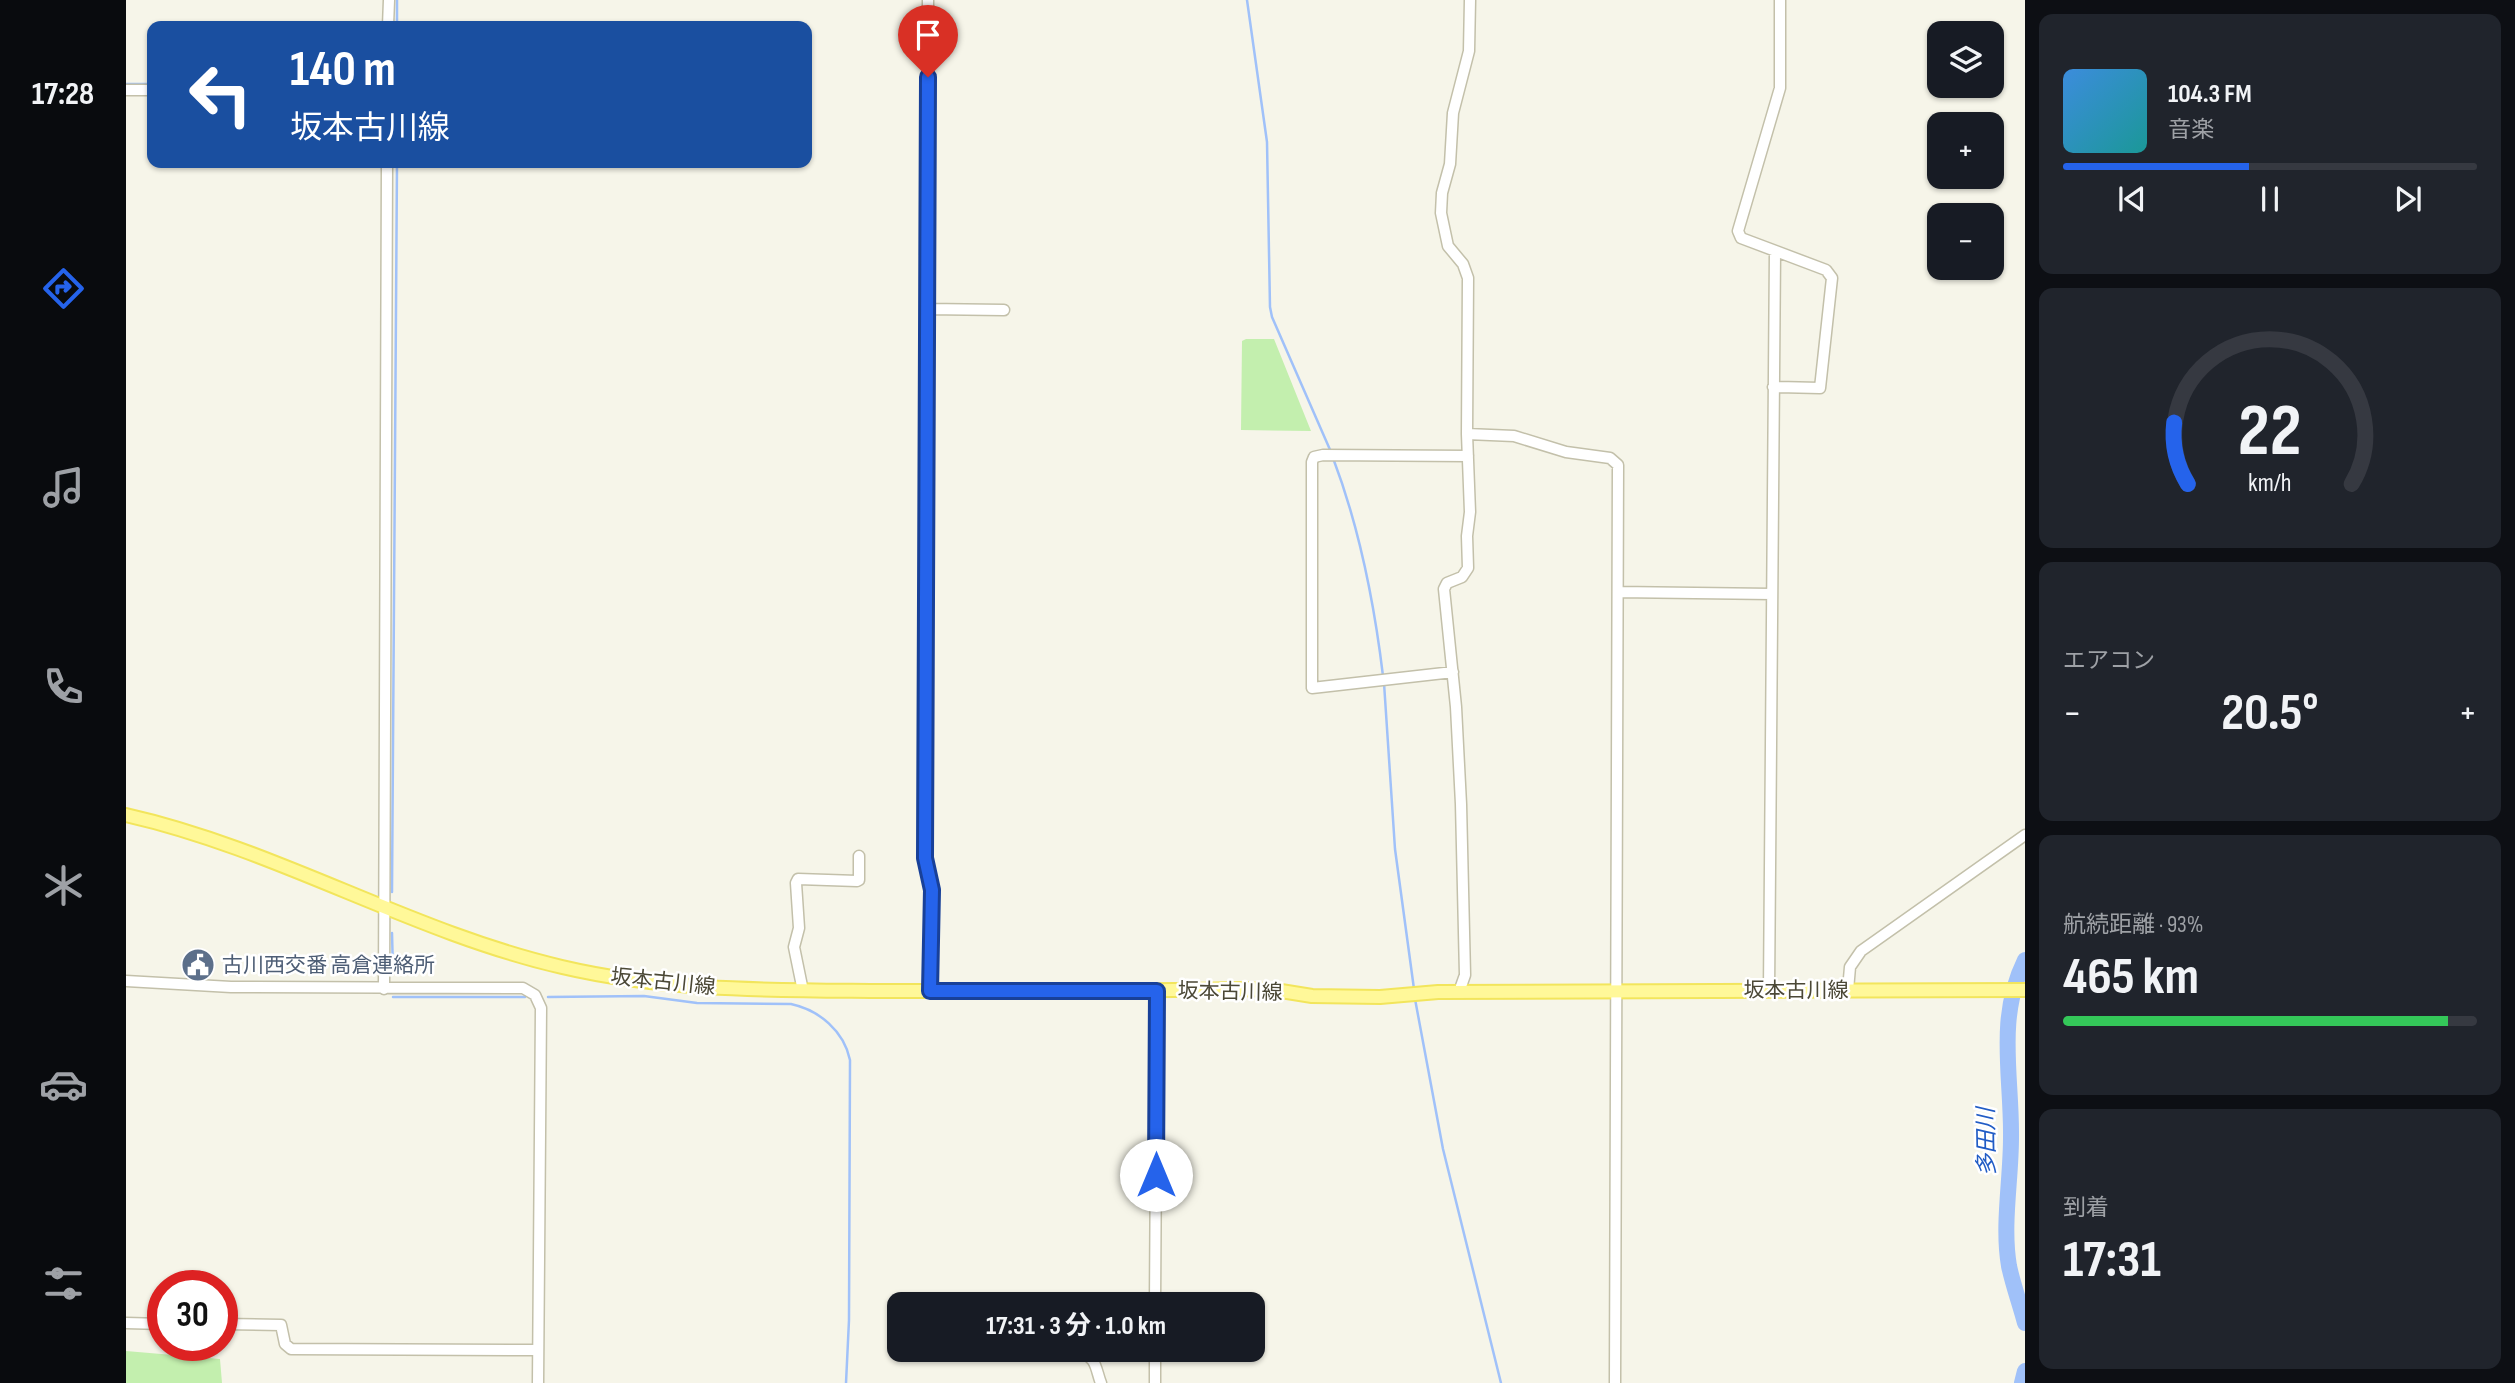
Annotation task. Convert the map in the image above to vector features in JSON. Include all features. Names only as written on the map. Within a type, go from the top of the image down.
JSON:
[{"type":"main road","name":"坂本古川線","points":[[126,815],[223,842],[470,941],[582,972],[705,989],[1248,989],[1312,996],[1438,992],[2025,990]]},
{"type":"street","points":[[388,21],[389,0]]},
{"type":"street","points":[[928,0],[925,858],[932,890],[930,991]]},
{"type":"street","points":[[1459,992],[1465,975],[1461,804],[1453,672],[1444,589],[1447,583],[1462,577],[1468,568],[1468,278],[1463,264],[1448,246],[1440,213],[1450,164],[1453,113],[1469,51],[1470,0]]},
{"type":"street","points":[[1773,387],[1820,388],[1832,278],[1826,270],[1741,238],[1738,231],[1780,88],[1780,0]]},
{"type":"street","points":[[126,90],[147,90]]},
{"type":"street","points":[[384,989],[387,168]]},
{"type":"street","points":[[1769,990],[1775,251]]},
{"type":"street","points":[[927,309],[1004,310]]},
{"type":"street","points":[[1467,434],[1514,436],[1566,452],[1615,460],[1618,465],[1615,1383]]},
{"type":"street","points":[[1453,672],[1311,688],[1312,462],[1314,457],[1323,455],[1468,456]]},
{"type":"street","points":[[1618,592],[1772,594]]},
{"type":"street","points":[[1847,990],[1850,967],[1861,951],[2025,835]]},
{"type":"street","points":[[803,990],[794,947],[799,928],[796,883],[798,879],[857,881],[859,856]]},
{"type":"street","points":[[126,981],[231,987],[523,988],[535,995],[541,1021],[538,1383]]},
{"type":"street","points":[[1155,1292],[1157,991]]},
{"type":"street","points":[[126,1323],[147,1324]]},
{"type":"street","points":[[238,1324],[281,1325],[285,1343],[291,1349],[538,1350]]},
{"type":"street","points":[[1093,1362],[1101,1383]]},
{"type":"street","points":[[1155,1362],[1155,1383]]},
{"type":"green space","points":[[1274,339],[1311,431],[1241,430],[1242,341]]},
{"type":"green space","points":[[126,1351],[147,1353],[147,1361],[220,1361],[222,1383],[126,1383]]},
{"type":"waterway","points":[[397,0],[397,21]]},
{"type":"waterway","points":[[1247,0],[1267,142],[1270,307],[1331,452]]},
{"type":"waterway","points":[[126,84],[147,84]]},
{"type":"waterway","points":[[392,892],[397,168]]},
{"type":"waterway","points":[[1333,458],[1351,511],[1365,566],[1383,676]]},
{"type":"waterway","points":[[1384,683],[1395,849],[1414,989]]},
{"type":"waterway","points":[[392,933],[393,971]]},
{"type":"waterway","name":"多田川","points":[[2025,960],[2016,982],[2008,1026],[2011,1138],[2006,1235],[2009,1266],[2025,1323]]},
{"type":"waterway","points":[[548,997],[644,996],[697,1003],[791,1004],[811,1011],[836,1031],[850,1060],[849,1320],[846,1383]]},
{"type":"waterway","points":[[393,997],[525,997]]},
{"type":"waterway","points":[[1415,999],[1443,1149],[1501,1383]]},
{"type":"waterway","name":"多田川","points":[[2022,1383],[2025,1371]]},
{"type":"place","name":"古川西交番 高倉連絡所","points":[[198,965]]},
{"type":"route","points":[[928,77],[924,634],[925,858],[932,890],[930,991],[1157,991],[1156,1175]]}]
